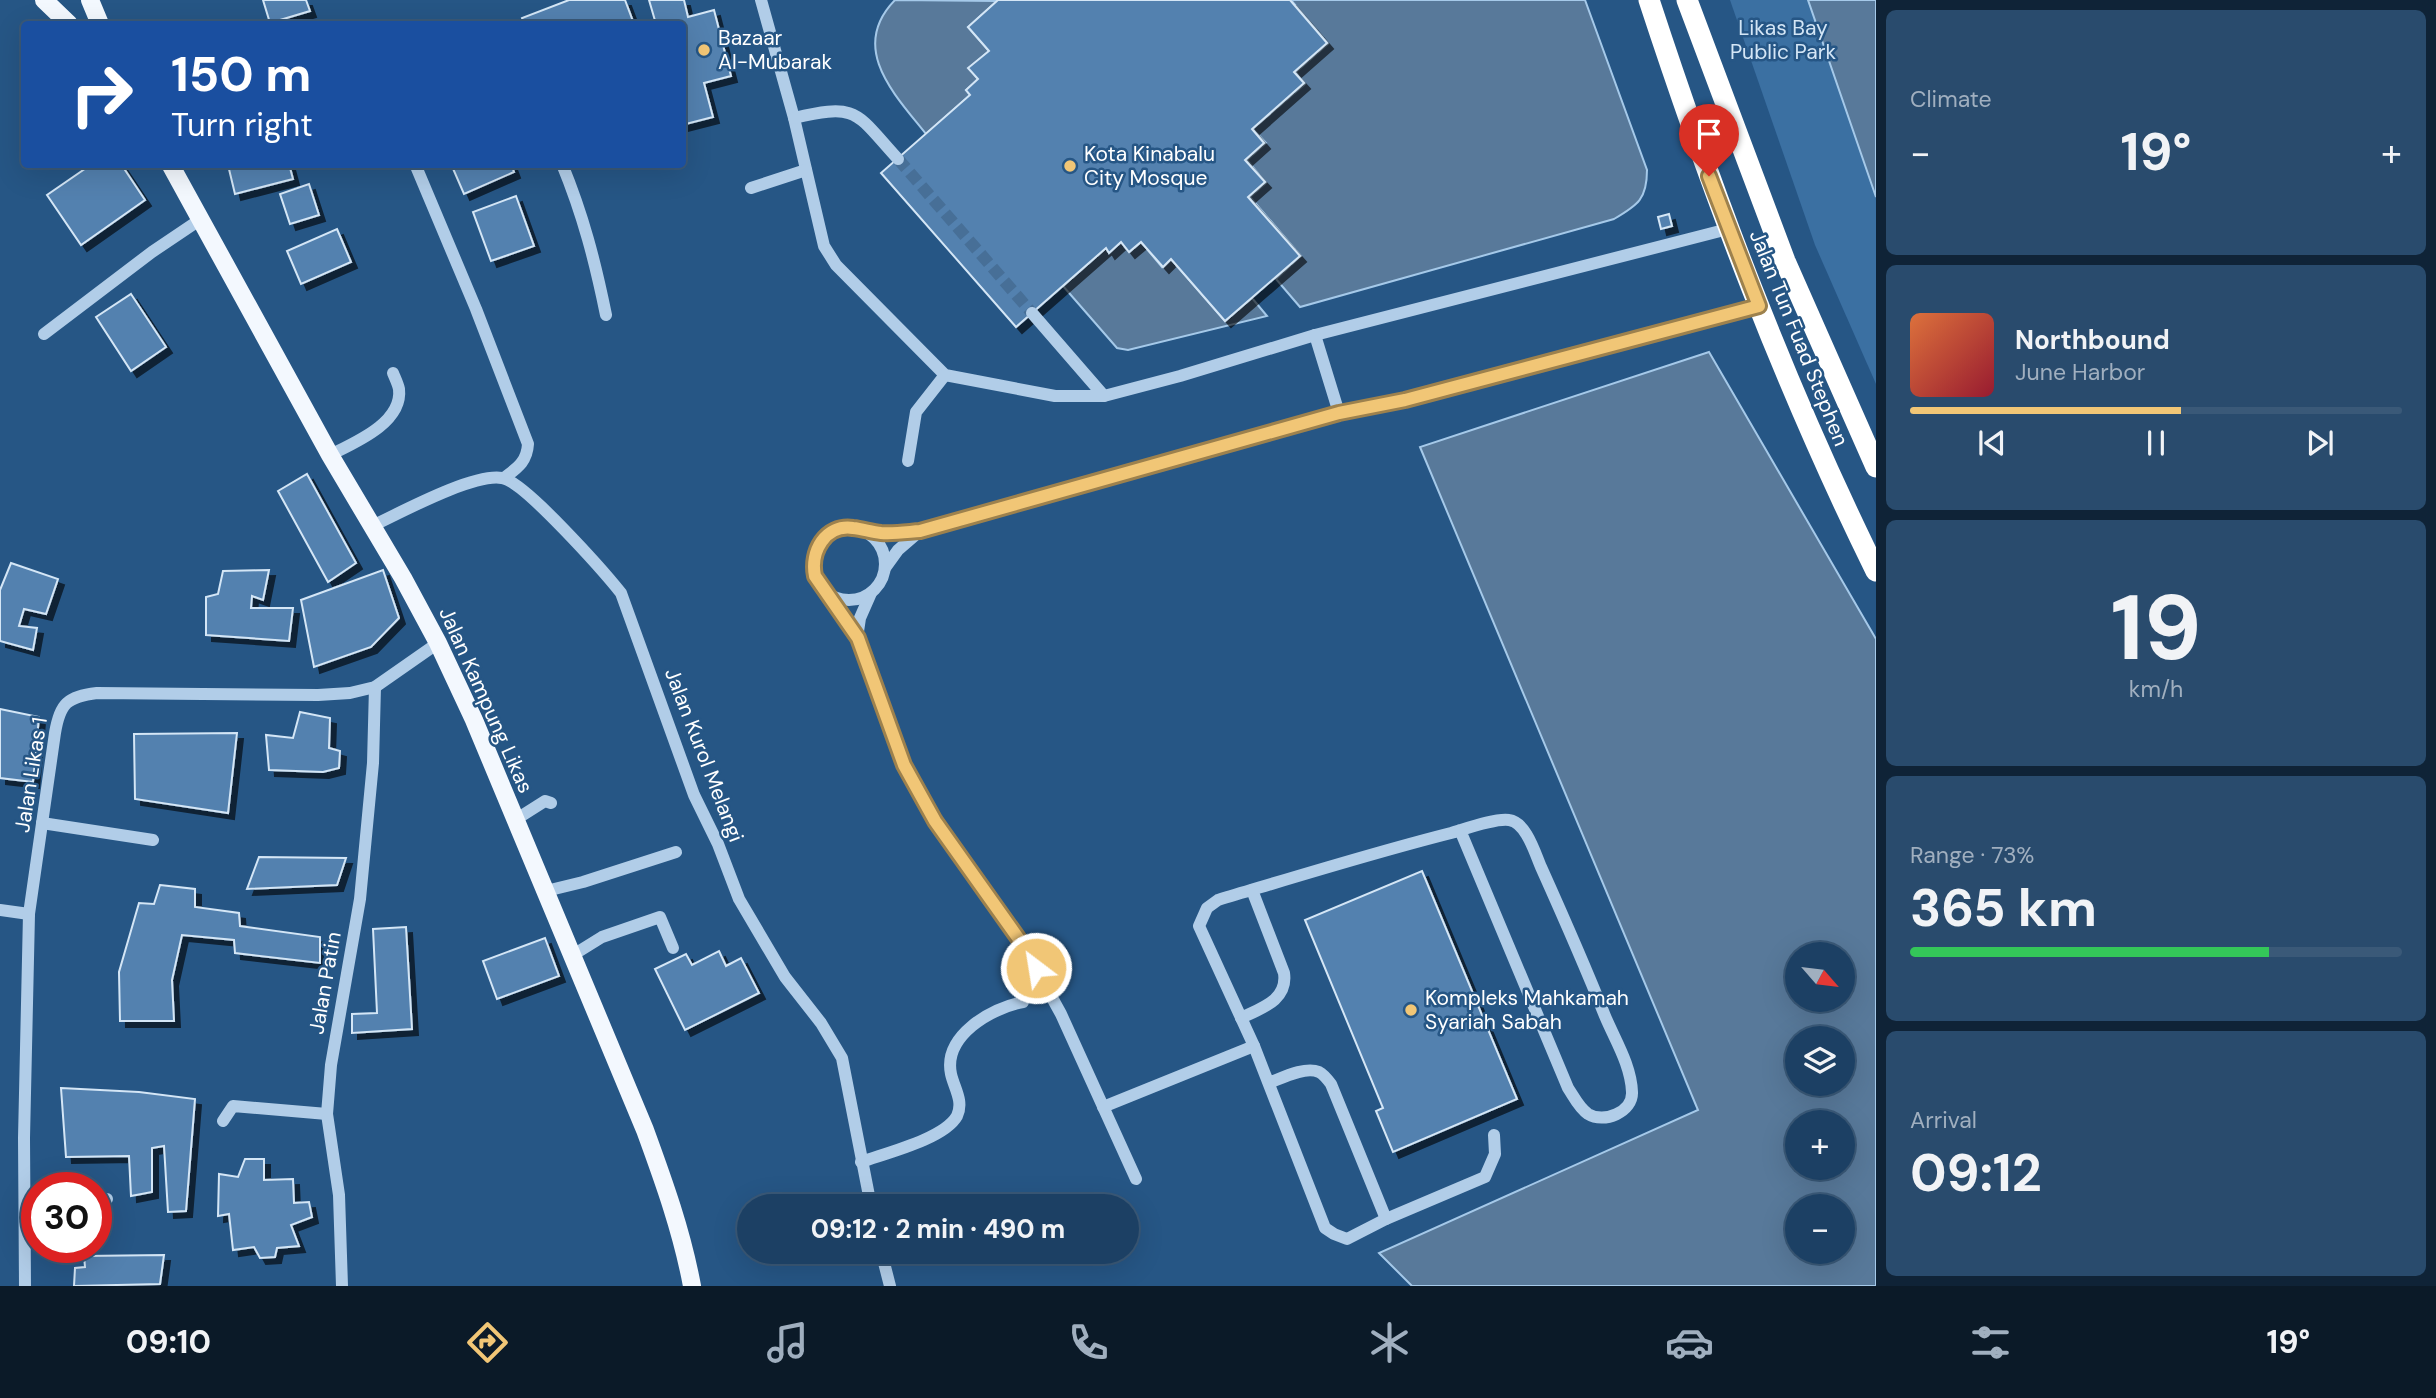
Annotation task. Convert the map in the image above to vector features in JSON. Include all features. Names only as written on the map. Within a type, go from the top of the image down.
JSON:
[{"type":"highway","name":"Jalan Tun Fuad Stephen","points":[[1648,0],[1728,229],[1836,490],[1876,571]]},
{"type":"highway","name":"Jalan Tun Fuad Stephen","points":[[1687,0],[1785,261],[1876,467]]},
{"type":"main road","points":[[44,0],[66,21]]},
{"type":"main road","points":[[90,0],[99,21]]},
{"type":"main road","name":"Jalan Kampung Likas","points":[[172,168],[330,455],[438,643],[474,720],[573,955],[667,1189],[685,1249],[692,1286]]},
{"type":"street","points":[[761,0],[794,118],[824,246],[836,265],[945,375],[1055,396],[1104,396],[1315,335],[1728,229]]},
{"type":"street","points":[[794,118],[830,110],[846,111],[859,116],[898,159]]},
{"type":"street","points":[[372,526],[461,486],[490,478],[504,478],[522,463],[527,454],[528,444],[476,309],[417,168]]},
{"type":"street","points":[[564,168],[580,208],[594,254],[606,315]]},
{"type":"street","points":[[751,188],[806,170]]},
{"type":"street","points":[[44,334],[152,252],[201,219]]},
{"type":"street","points":[[1136,1179],[1061,1014],[1023,945],[935,821],[904,765],[858,638],[815,576],[813,564],[820,542],[840,529],[884,533],[920,531],[1339,413],[1418,396],[1759,306]]},
{"type":"street","points":[[1032,313],[1104,396]]},
{"type":"street","points":[[1315,335],[1339,413]]},
{"type":"street","points":[[330,455],[357,441],[391,415],[399,390],[393,373]]},
{"type":"street","points":[[908,461],[916,412],[945,375]]},
{"type":"street","name":"Jalan Kurol Melangi","points":[[504,478],[542,508],[621,593],[694,795],[718,844],[739,899],[785,977],[821,1023],[842,1058],[869,1194]]},
{"type":"street","points":[[863,531],[873,537],[880,547],[884,570]]},
{"type":"street","points":[[858,638],[863,609],[884,570],[898,550],[920,531]]},
{"type":"street","points":[[820,586],[840,599],[852,600],[873,590]]},
{"type":"street","name":"Jalan Likas 1","points":[[31,1172],[29,914],[58,717],[63,705],[72,698],[97,692],[318,695],[350,693],[375,687],[438,643]]},
{"type":"street","name":"Jalan Patin","points":[[342,1286],[339,1195],[327,1114],[331,1065],[361,886],[375,738],[375,687]]},
{"type":"street","points":[[515,820],[545,801],[551,803]]},
{"type":"street","points":[[1460,830],[1569,1088],[1589,1115],[1602,1117],[1621,1112],[1632,1101],[1633,1095],[1623,1058],[1529,840],[1516,822],[1507,819],[1460,830],[1218,900],[1207,908],[1199,926],[1254,1046],[1325,1228],[1346,1239],[1485,1177],[1495,1154],[1494,1135]]},
{"type":"street","points":[[42,823],[153,840]]},
{"type":"street","points":[[546,891],[676,852]]},
{"type":"street","points":[[1241,1018],[1278,998],[1285,983],[1284,973],[1252,890]]},
{"type":"street","points":[[0,909],[29,914]]},
{"type":"street","points":[[573,955],[602,937],[660,916],[673,948]]},
{"type":"street","points":[[862,1161],[935,1136],[956,1116],[959,1097],[950,1073],[950,1057],[958,1038],[997,1009],[1023,1002]]},
{"type":"street","points":[[1103,1107],[1254,1046]]},
{"type":"street","points":[[1269,1083],[1314,1071],[1320,1072],[1331,1084],[1386,1219]]},
{"type":"street","points":[[223,1121],[233,1106],[327,1114]]},
{"type":"street","name":"Jalan Likas 1","points":[[25,1286],[27,1263]]},
{"type":"street","points":[[884,1264],[890,1286]]},
{"type":"green space","name":"Likas Bay Public Park","points":[[1730,0],[1808,0],[1876,197],[1876,384],[1815,245]]},
{"type":"shaded area","points":[[895,0],[997,1],[968,27],[989,51],[969,68],[978,79],[966,90],[970,95],[926,134],[890,87],[876,53],[876,36],[882,18]]},
{"type":"shaded area","points":[[1291,0],[1585,0],[1647,170],[1643,195],[1629,210],[1614,219],[1300,307],[1276,279],[1301,256],[1250,197],[1266,183],[1247,160],[1266,143],[1253,129],[1305,84],[1296,72],[1328,44]]},
{"type":"shaded area","points":[[1808,0],[1876,0],[1876,197]]},
{"type":"shaded area","points":[[1121,242],[1130,252],[1141,242],[1162,267],[1171,259],[1225,321],[1252,298],[1267,316],[1128,350],[1117,348],[1063,286],[1106,248],[1109,253]]},
{"type":"shaded area","points":[[1709,352],[1876,639],[1876,1286],[1412,1286],[1379,1253],[1698,1110],[1420,447]]},
{"type":"building","points":[[263,0],[306,0],[310,11],[269,21]]},
{"type":"building","points":[[569,0],[625,0],[633,21],[523,21],[522,18]]},
{"type":"building","name":"Bazaar Al-Mubarak","points":[[649,0],[684,0],[688,17],[714,10],[731,76],[704,83],[713,117],[686,124],[686,21],[655,21]]},
{"type":"building","name":"Kota Kinabalu City Mosque","points":[[998,0],[1290,0],[1327,43],[1294,72],[1304,83],[1252,129],[1264,143],[1245,160],[1265,182],[1248,197],[1300,256],[1225,321],[1171,259],[1163,267],[1141,242],[1129,252],[1121,242],[1109,253],[1106,248],[1016,327],[881,173],[970,95],[966,90],[978,79],[968,68],[989,51],[968,27]]},
{"type":"building","points":[[86,168],[124,168],[145,200],[81,245],[47,195]]},
{"type":"building","points":[[229,168],[290,168],[293,179],[235,194]]},
{"type":"building","points":[[453,168],[512,168],[514,172],[464,194]]},
{"type":"building","points":[[309,184],[319,215],[290,224],[280,194]]},
{"type":"building","points":[[516,196],[534,246],[491,261],[473,212]]},
{"type":"building","points":[[1669,214],[1672,226],[1661,229],[1658,217]]},
{"type":"building","points":[[337,229],[351,262],[301,284],[287,251]]},
{"type":"building","points":[[131,294],[166,347],[131,371],[96,317]]},
{"type":"building","points":[[307,474],[356,563],[328,582],[278,491]]},
{"type":"building","points":[[11,563],[58,579],[46,614],[24,609],[19,626],[37,628],[33,650],[0,641],[0,590]]},
{"type":"building","points":[[269,570],[263,600],[252,596],[251,608],[293,608],[289,641],[206,635],[206,597],[218,594],[223,571]]},
{"type":"building","points":[[383,570],[399,618],[371,647],[314,667],[301,600]]},
{"type":"building","points":[[0,709],[39,717],[33,782],[0,778]]},
{"type":"building","points":[[300,712],[330,718],[329,748],[340,751],[339,768],[323,772],[269,770],[266,735],[293,738]]},
{"type":"building","points":[[237,733],[228,813],[135,799],[134,734]]},
{"type":"building","points":[[259,857],[346,858],[337,885],[247,889]]},
{"type":"building","name":"Kompleks Mahkamah Syariah Sabah","points":[[1422,871],[1517,1099],[1393,1152],[1376,1111],[1383,1108],[1305,920]]},
{"type":"building","points":[[160,885],[195,889],[195,907],[239,913],[240,926],[320,937],[320,963],[235,953],[234,940],[182,935],[172,980],[174,1021],[120,1021],[119,972],[139,903],[154,904]]},
{"type":"building","points":[[406,927],[412,1029],[352,1033],[352,1014],[377,1013],[373,929]]},
{"type":"building","points":[[545,938],[559,976],[497,999],[483,961]]},
{"type":"building","points":[[719,951],[726,966],[741,958],[759,993],[685,1030],[655,969],[686,954],[692,965]]},
{"type":"building","points":[[61,1088],[139,1092],[195,1099],[186,1211],[168,1212],[164,1146],[152,1148],[152,1192],[131,1196],[129,1156],[66,1157]]},
{"type":"building","points":[[245,1159],[264,1159],[264,1180],[293,1179],[294,1203],[309,1202],[312,1217],[291,1225],[299,1246],[277,1248],[275,1257],[260,1258],[254,1247],[233,1250],[229,1214],[218,1216],[219,1174],[238,1177]]},
{"type":"building","points":[[164,1255],[160,1284],[74,1286],[75,1268],[85,1267],[85,1263],[112,1263],[112,1256]]},
{"type":"tunnel","points":[[898,159],[1032,313]]},
{"type":"place","name":"Bazaar Al-Mubarak","points":[[704,50]]},
{"type":"place","name":"Kota Kinabalu City Mosque","points":[[1070,166]]},
{"type":"place","name":"Kompleks Mahkamah Syariah Sabah","points":[[1411,1010]]},
{"type":"route","points":[[1036,968],[1023,945],[935,821],[904,765],[858,638],[815,576],[813,564],[820,542],[840,529],[884,533],[920,531],[1339,413],[1405,400],[1759,306],[1709,176]]}]
